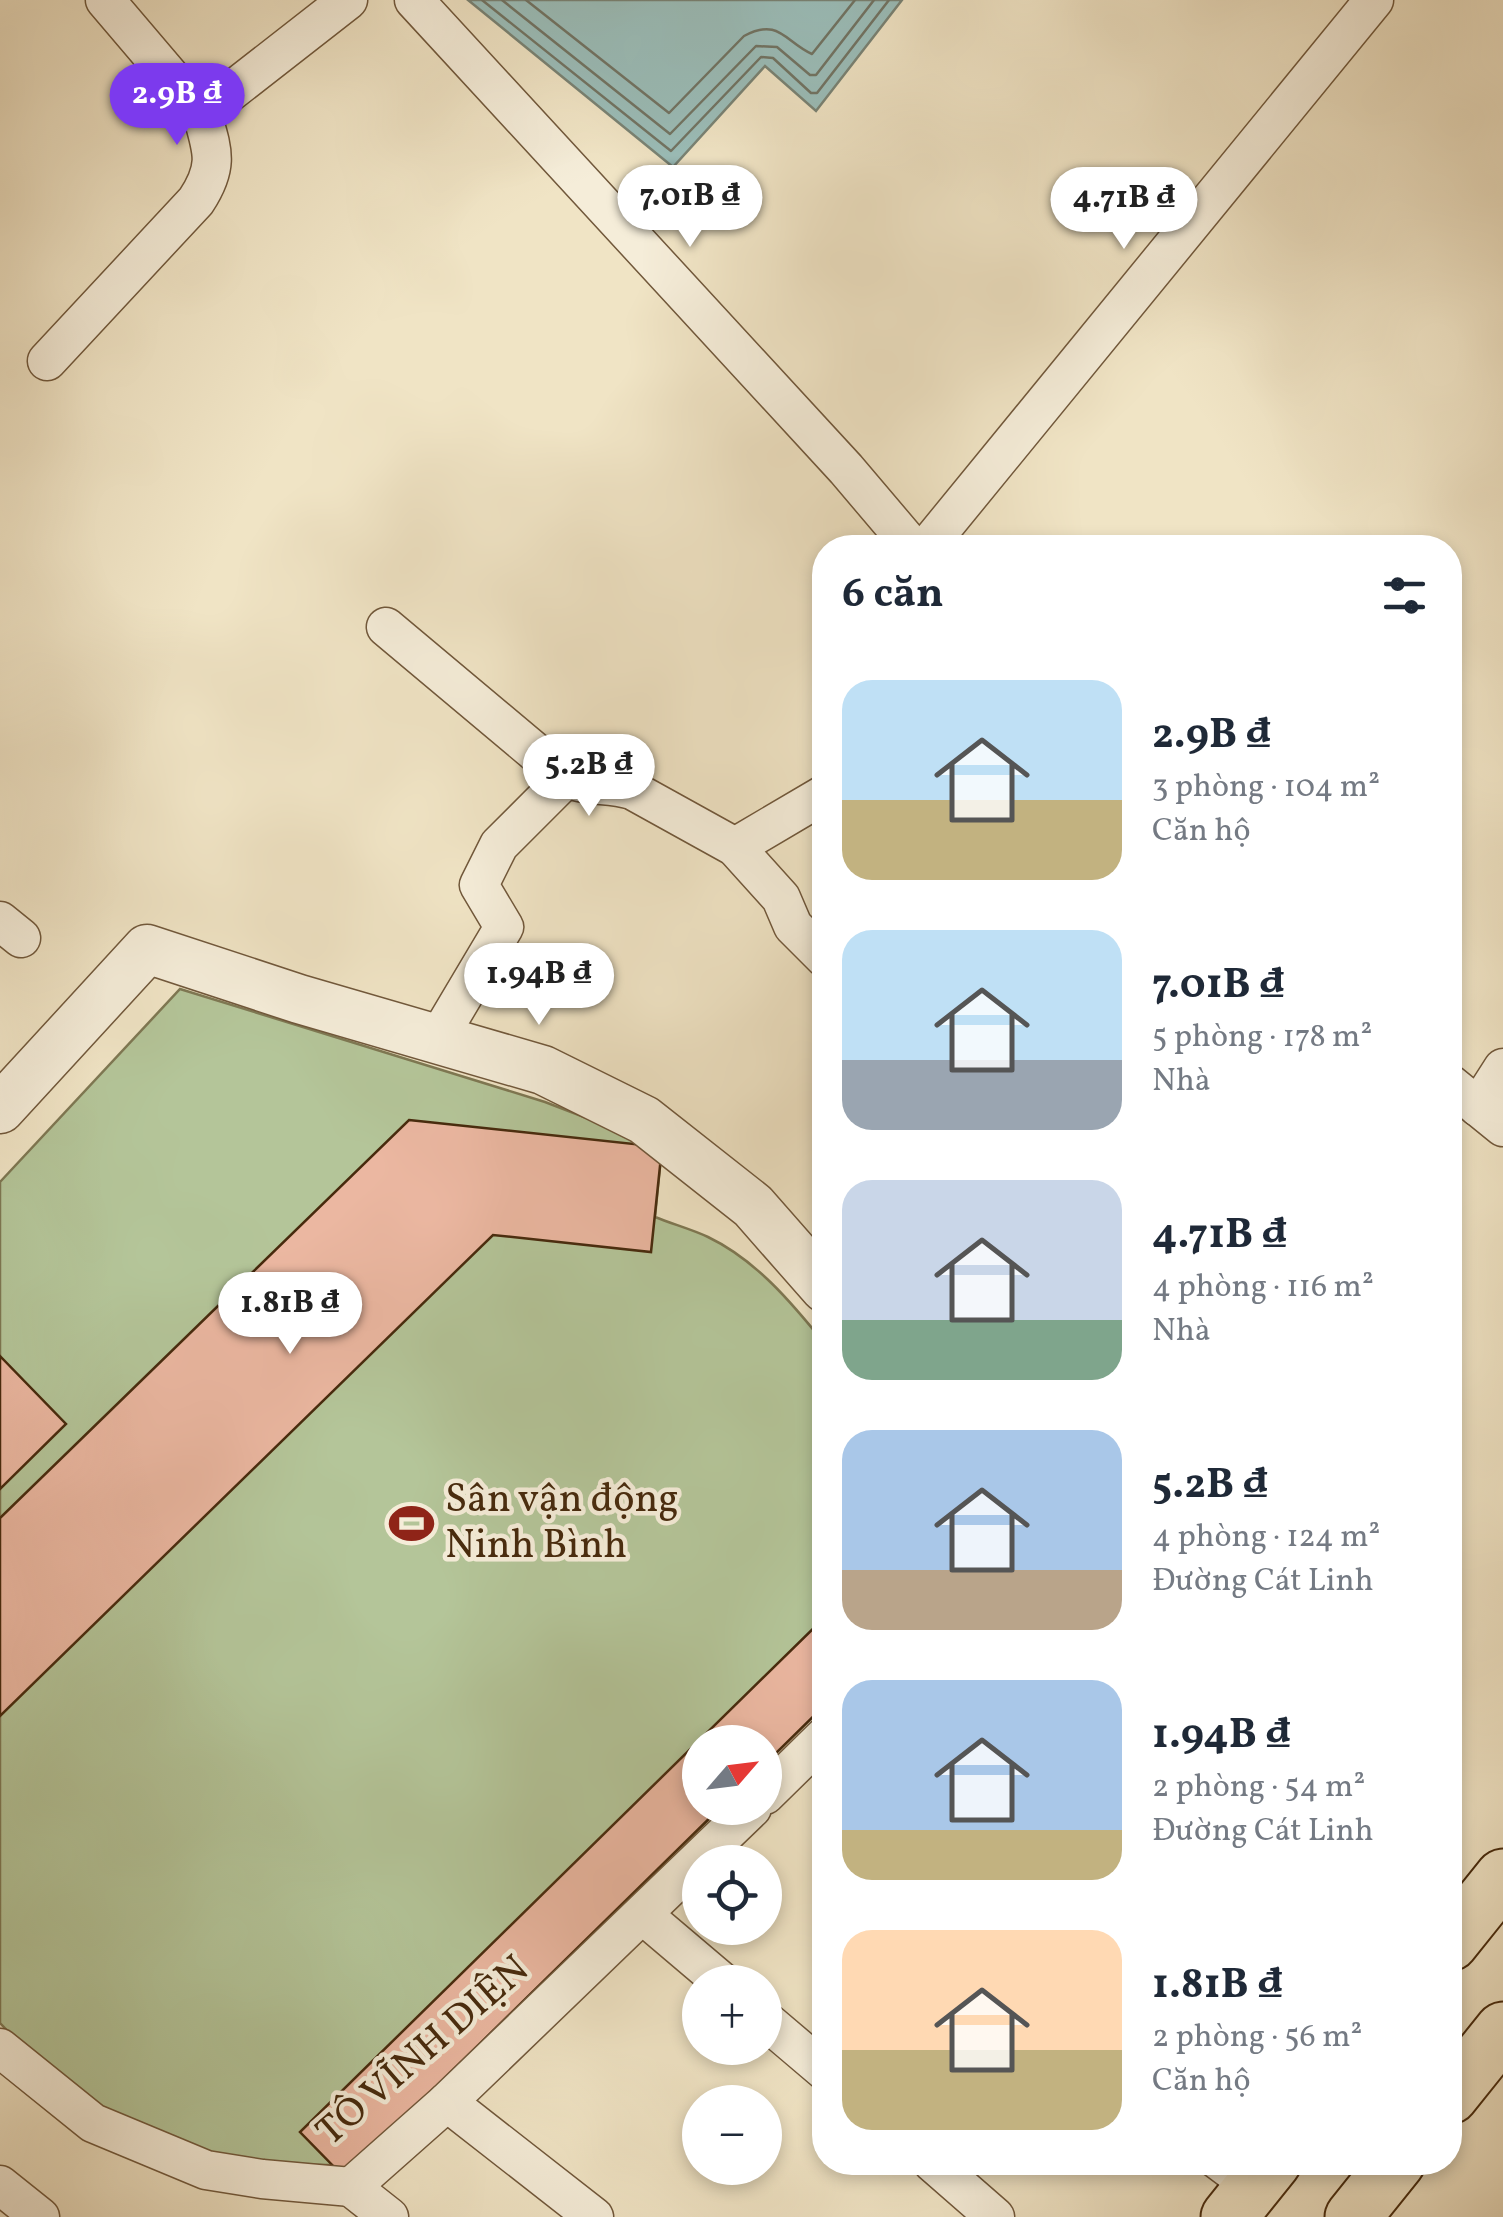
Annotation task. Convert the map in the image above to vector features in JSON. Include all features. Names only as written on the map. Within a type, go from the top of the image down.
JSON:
[{"type":"highway","points":[[1462,1928],[1503,1877]]},
{"type":"highway","points":[[1462,2081],[1503,2030]]},
{"type":"highway","points":[[1353,2217],[1387,2175]]},
{"type":"street","points":[[47,361],[196,201],[210,180],[212,151],[202,114],[105,0]]},
{"type":"street","points":[[202,114],[348,0]]},
{"type":"street","points":[[414,0],[846,469],[902,535]]},
{"type":"street","points":[[937,535],[1374,0]]},
{"type":"street","points":[[386,627],[566,778],[584,785],[614,785],[632,790],[735,847],[782,898],[794,926],[812,945]]},
{"type":"street","points":[[438,1038],[504,927],[479,885],[499,845],[566,778]]},
{"type":"street","points":[[735,847],[812,802]]},
{"type":"street","points":[[0,1109],[147,950],[543,1070],[644,1120],[753,1206],[812,1273]]},
{"type":"street","points":[[1477,1106],[1503,1068]]},
{"type":"street","points":[[782,1778],[812,1749]]},
{"type":"street","name":"TÔ VĨNH DIỆN","points":[[0,2048],[92,2123],[206,2170],[351,2186],[447,2102],[735,1825]]},
{"type":"street","points":[[643,1915],[702,1965]]},
{"type":"street","points":[[782,2034],[812,2060]]},
{"type":"street","points":[[447,2102],[594,2217]]},
{"type":"street","points":[[947,2175],[995,2217]]},
{"type":"street","points":[[0,2184],[40,2217]]},
{"type":"street","points":[[351,2186],[388,2217]]},
{"type":"lane","points":[[1225,2175],[1250,2191]]},
{"type":"green space","name":"Sân vận động Ninh Bình","points":[[180,989],[545,1102],[662,1147],[655,1217],[708,1237],[742,1258],[786,1298],[812,1329],[812,1713],[782,1732],[782,1725],[682,1725],[682,1825],[703,1825],[344,2177],[332,2165],[271,2165],[205,2154],[91,2103],[40,2065],[0,2023],[0,1182]]},
{"type":"water","points":[[468,0],[902,0],[816,111],[765,66],[673,167]]},
{"type":"building","points":[[409,1120],[662,1147],[651,1252],[493,1235],[0,1716],[0,1518]]},
{"type":"building","points":[[0,1356],[66,1424],[0,1489]]},
{"type":"building","points":[[812,1630],[812,1718],[782,1747],[782,1725],[715,1725]]},
{"type":"building","points":[[682,1757],[682,1825],[703,1825],[344,2177],[300,2132]]},
{"type":"place","name":"Sân vận động Ninh Bình","points":[[412,1524]]}]
